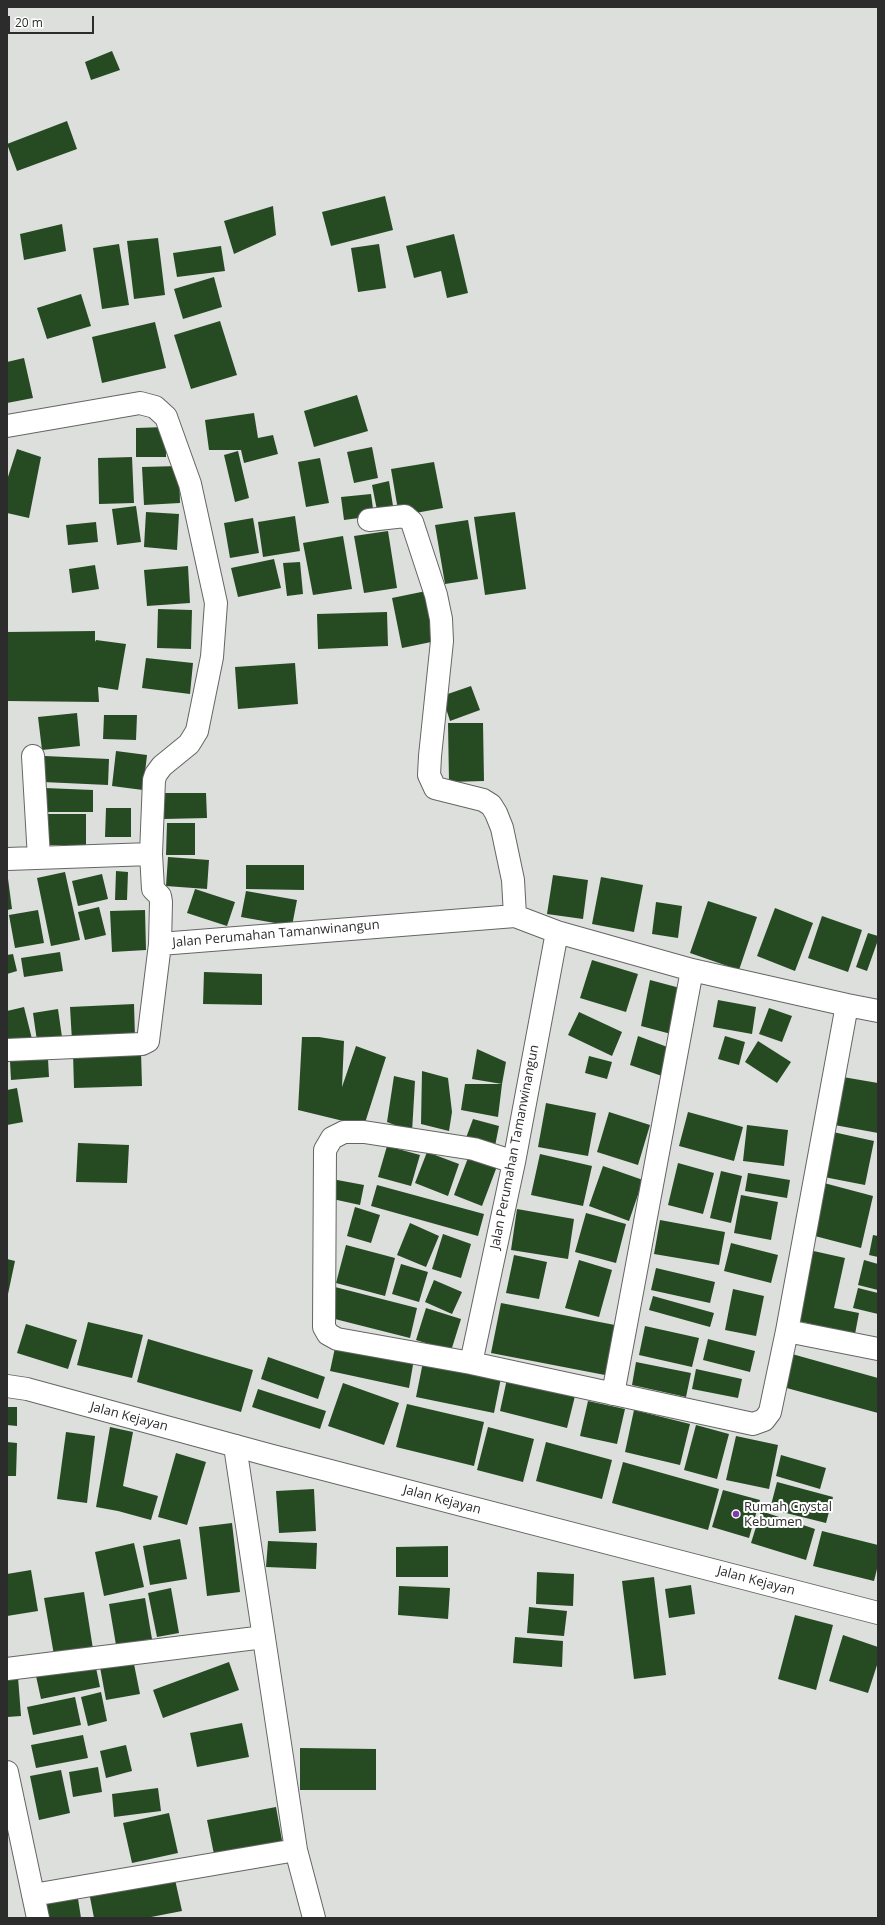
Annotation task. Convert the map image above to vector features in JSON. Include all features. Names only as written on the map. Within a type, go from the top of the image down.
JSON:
[{"type":"street","points":[[7,426],[140,403],[155,407],[166,417],[190,484],[216,603],[214,635],[208,678],[194,736],[189,744],[162,766],[156,774],[154,780],[151,854],[153,889],[161,899],[160,944],[146,1044],[7,1050]]},
{"type":"street","points":[[369,520],[405,516],[412,522],[436,596],[441,626],[442,641],[430,748],[429,775],[435,788],[483,800],[492,805],[502,828],[513,880],[515,916]]},
{"type":"street","points":[[33,756],[39,858]]},
{"type":"street","points":[[7,859],[151,854]]},
{"type":"street","name":"Jalan Perumahan Tamanwinangun","points":[[160,944],[515,916],[557,932],[692,970],[878,1011]]},
{"type":"street","name":"Jalan Perumahan Tamanwinangun","points":[[471,1362],[514,1162],[557,932]]},
{"type":"street","points":[[613,1394],[692,970]]},
{"type":"street","points":[[514,1162],[474,1149],[364,1132],[344,1132],[332,1138],[325,1150],[324,1327],[328,1334],[337,1339],[471,1362],[753,1424],[764,1420],[770,1412],[787,1331],[847,1005]]},
{"type":"street","points":[[787,1331],[878,1349]]},
{"type":"street","name":"Jalan Kejayan","points":[[7,1386],[27,1389],[235,1446],[878,1613]]},
{"type":"street","points":[[235,1446],[296,1850],[314,1918]]},
{"type":"street","points":[[7,1669],[264,1638]]},
{"type":"street","points":[[7,1772],[38,1918]]},
{"type":"street","points":[[33,1895],[296,1850]]},
{"type":"building","points":[[112,51],[120,70],[91,80],[85,62]]},
{"type":"building","points":[[67,121],[77,149],[17,171],[7,144]]},
{"type":"building","points":[[385,196],[393,230],[331,246],[322,212]]},
{"type":"building","points":[[273,206],[276,235],[234,254],[224,221]]},
{"type":"building","points":[[62,224],[66,251],[24,260],[20,234]]},
{"type":"building","points":[[454,234],[468,293],[447,298],[441,271],[414,278],[406,246]]},
{"type":"building","points":[[158,238],[165,295],[134,299],[127,241]]},
{"type":"building","points":[[119,244],[129,305],[102,309],[93,248]]},
{"type":"building","points":[[379,244],[386,288],[358,292],[351,248]]},
{"type":"building","points":[[221,246],[225,271],[177,277],[173,253]]},
{"type":"building","points":[[214,277],[222,307],[183,319],[174,289]]},
{"type":"building","points":[[81,294],[91,326],[47,339],[37,308]]},
{"type":"building","points":[[220,321],[237,375],[191,389],[174,335]]},
{"type":"building","points":[[155,322],[166,368],[102,383],[92,337]]},
{"type":"building","points":[[24,358],[33,398],[7,403],[7,362]]},
{"type":"building","points":[[357,395],[368,431],[314,447],[304,411]]},
{"type":"building","points":[[254,413],[258,438],[273,435],[278,454],[244,463],[241,450],[209,450],[205,420]]},
{"type":"building","points":[[166,427],[166,457],[136,457],[136,428]]},
{"type":"building","points":[[372,447],[378,478],[354,483],[347,452]]},
{"type":"building","points":[[17,449],[41,457],[29,518],[7,513],[7,480]]},
{"type":"building","points":[[238,451],[249,498],[235,502],[224,455]]},
{"type":"building","points":[[132,457],[134,503],[99,504],[98,458]]},
{"type":"building","points":[[320,458],[329,503],[306,507],[298,462]]},
{"type":"building","points":[[434,462],[443,508],[399,516],[391,469]]},
{"type":"building","points":[[179,466],[180,503],[144,505],[142,467]]},
{"type":"building","points":[[389,481],[394,512],[378,515],[372,485]]},
{"type":"building","points":[[371,494],[374,516],[344,520],[341,497]]},
{"type":"building","points":[[136,506],[141,542],[117,545],[112,509]]},
{"type":"building","points":[[146,512],[179,514],[177,550],[144,547]]},
{"type":"building","points":[[515,512],[526,589],[485,595],[474,517]]},
{"type":"building","points":[[295,516],[300,551],[263,557],[258,522]]},
{"type":"building","points":[[253,518],[259,553],[230,558],[224,523]]},
{"type":"building","points":[[468,520],[478,579],[445,584],[435,525]]},
{"type":"building","points":[[96,522],[98,542],[68,545],[66,525]]},
{"type":"building","points":[[388,531],[397,588],[364,593],[354,536]]},
{"type":"building","points":[[343,536],[352,589],[313,595],[303,543]]},
{"type":"building","points":[[274,559],[281,588],[238,597],[231,568]]},
{"type":"building","points":[[300,562],[303,594],[287,596],[283,563]]},
{"type":"building","points":[[95,565],[99,589],[72,593],[69,569]]},
{"type":"building","points":[[188,566],[190,603],[147,606],[144,570]]},
{"type":"building","points":[[431,590],[441,640],[402,648],[392,598]]},
{"type":"building","points":[[158,609],[192,610],[191,649],[157,648]]},
{"type":"building","points":[[387,612],[388,646],[318,649],[317,614]]},
{"type":"building","points":[[95,631],[95,642],[96,640],[126,644],[118,690],[98,687],[99,702],[7,701],[7,632]]},
{"type":"building","points":[[146,658],[193,663],[190,694],[142,688]]},
{"type":"building","points":[[295,663],[298,704],[238,709],[235,667]]},
{"type":"building","points":[[471,686],[480,710],[450,721],[442,696]]},
{"type":"building","points":[[77,713],[80,746],[42,750],[38,717]]},
{"type":"building","points":[[104,715],[137,715],[136,740],[103,739]]},
{"type":"building","points":[[448,723],[483,723],[484,781],[449,782]]},
{"type":"building","points":[[116,751],[147,755],[143,790],[112,786]]},
{"type":"building","points":[[45,756],[109,759],[108,785],[43,782]]},
{"type":"building","points":[[45,788],[93,790],[93,812],[45,812]]},
{"type":"building","points":[[163,793],[206,793],[207,818],[164,819]]},
{"type":"building","points":[[106,808],[131,808],[131,837],[105,837]]},
{"type":"building","points":[[45,814],[86,814],[86,845],[45,845]]},
{"type":"building","points":[[167,823],[195,823],[195,855],[166,855]]},
{"type":"building","points":[[168,857],[209,860],[207,889],[166,886]]},
{"type":"building","points":[[246,865],[304,865],[304,890],[246,889]]},
{"type":"building","points":[[7,871],[12,909],[7,910]]},
{"type":"building","points":[[116,871],[128,872],[127,900],[115,900]]},
{"type":"building","points":[[65,872],[80,940],[51,946],[37,878]]},
{"type":"building","points":[[102,874],[108,899],[78,906],[72,881]]},
{"type":"building","points":[[553,875],[588,880],[583,919],[547,914]]},
{"type":"building","points":[[601,877],[643,885],[634,932],[592,924]]},
{"type":"building","points":[[195,889],[235,902],[227,926],[187,913]]},
{"type":"building","points":[[246,891],[297,900],[292,926],[241,917]]},
{"type":"building","points":[[708,901],[757,917],[739,970],[690,953]]},
{"type":"building","points":[[656,902],[682,906],[678,938],[652,934]]},
{"type":"building","points":[[99,907],[106,935],[85,940],[78,912]]},
{"type":"building","points":[[775,908],[813,923],[795,971],[757,956]]},
{"type":"building","points":[[38,910],[44,943],[15,948],[9,915]]},
{"type":"building","points":[[145,910],[146,950],[112,952],[110,911]]},
{"type":"building","points":[[822,916],[862,930],[848,972],[808,958]]},
{"type":"building","points":[[868,933],[878,936],[878,940],[867,971],[856,967]]},
{"type":"building","points":[[60,952],[63,971],[24,977],[21,958]]},
{"type":"building","points":[[13,954],[17,971],[7,974],[7,955]]},
{"type":"building","points":[[592,960],[638,974],[626,1012],[580,998]]},
{"type":"building","points":[[204,972],[262,974],[262,1005],[203,1004]]},
{"type":"building","points":[[650,980],[680,988],[671,1034],[641,1026]]},
{"type":"building","points":[[718,1000],[756,1007],[752,1034],[713,1027]]},
{"type":"building","points":[[134,1004],[135,1038],[72,1041],[70,1007]]},
{"type":"building","points":[[24,1007],[32,1039],[7,1045],[7,1011]]},
{"type":"building","points":[[769,1008],[792,1016],[782,1042],[759,1034]]},
{"type":"building","points":[[58,1009],[62,1037],[37,1041],[33,1013]]},
{"type":"building","points":[[579,1012],[622,1032],[612,1056],[568,1035]]},
{"type":"building","points":[[638,1036],[670,1048],[662,1076],[630,1065]]},
{"type":"building","points":[[725,1036],[745,1042],[739,1065],[718,1059]]},
{"type":"building","points":[[302,1037],[319,1037],[344,1041],[342,1087],[356,1046],[386,1057],[364,1126],[298,1110]]},
{"type":"building","points":[[758,1041],[791,1062],[777,1083],[745,1062]]},
{"type":"building","points":[[477,1049],[506,1062],[502,1084],[472,1079]]},
{"type":"building","points":[[141,1052],[142,1086],[74,1088],[73,1053]]},
{"type":"building","points":[[589,1056],[612,1062],[607,1079],[585,1073]]},
{"type":"building","points":[[48,1059],[49,1077],[11,1080],[10,1061]]},
{"type":"building","points":[[422,1071],[448,1078],[452,1112],[449,1131],[421,1124]]},
{"type":"building","points":[[394,1076],[415,1081],[412,1132],[387,1122]]},
{"type":"building","points":[[837,1076],[878,1083],[878,1133],[829,1124]]},
{"type":"building","points":[[465,1084],[502,1084],[498,1117],[461,1110]]},
{"type":"building","points":[[17,1088],[23,1122],[7,1125],[7,1090]]},
{"type":"building","points":[[546,1103],[596,1113],[588,1156],[538,1147]]},
{"type":"building","points":[[609,1112],[650,1125],[638,1165],[597,1152]]},
{"type":"building","points":[[688,1112],[743,1127],[734,1161],[679,1146]]},
{"type":"building","points":[[473,1119],[499,1126],[494,1151],[463,1146]]},
{"type":"building","points":[[747,1125],[788,1130],[784,1166],[743,1161]]},
{"type":"building","points":[[833,1132],[874,1141],[865,1185],[824,1177]]},
{"type":"building","points":[[78,1143],[129,1145],[127,1183],[76,1182]]},
{"type":"building","points":[[387,1146],[420,1155],[411,1186],[378,1177]]},
{"type":"building","points":[[471,1150],[499,1161],[482,1206],[454,1195]]},
{"type":"building","points":[[427,1152],[459,1164],[448,1196],[415,1183]]},
{"type":"building","points":[[540,1154],[592,1166],[583,1206],[531,1195]]},
{"type":"building","points":[[678,1163],[714,1173],[703,1214],[668,1205]]},
{"type":"building","points":[[603,1166],[643,1180],[629,1221],[589,1206]]},
{"type":"building","points":[[721,1171],[742,1176],[731,1223],[710,1218]]},
{"type":"building","points":[[748,1173],[790,1180],[787,1198],[745,1191]]},
{"type":"building","points":[[332,1179],[364,1185],[360,1205],[328,1198]]},
{"type":"building","points":[[824,1183],[873,1196],[861,1248],[811,1235]]},
{"type":"building","points":[[377,1185],[484,1214],[478,1236],[371,1206]]},
{"type":"building","points":[[741,1195],[778,1202],[771,1240],[734,1233]]},
{"type":"building","points":[[355,1207],[380,1215],[371,1243],[347,1236]]},
{"type":"building","points":[[517,1209],[574,1219],[568,1259],[511,1250]]},
{"type":"building","points":[[586,1213],[626,1224],[616,1263],[575,1252]]},
{"type":"building","points":[[660,1220],[725,1232],[719,1265],[654,1254]]},
{"type":"building","points":[[410,1223],[439,1236],[426,1267],[397,1255]]},
{"type":"building","points":[[443,1234],[471,1244],[461,1278],[432,1269]]},
{"type":"building","points":[[873,1235],[878,1236],[878,1257],[869,1255]]},
{"type":"building","points":[[731,1243],[778,1255],[771,1283],[724,1271]]},
{"type":"building","points":[[346,1245],[395,1258],[385,1296],[336,1283]]},
{"type":"building","points":[[809,1250],[845,1258],[834,1308],[859,1313],[855,1334],[794,1320]]},
{"type":"building","points":[[514,1255],[547,1262],[539,1299],[506,1293]]},
{"type":"building","points":[[7,1259],[15,1261],[8,1294],[7,1294]]},
{"type":"building","points":[[579,1260],[612,1270],[599,1317],[565,1308]]},
{"type":"building","points":[[864,1260],[878,1264],[878,1290],[858,1285]]},
{"type":"building","points":[[401,1264],[428,1272],[419,1302],[392,1294]]},
{"type":"building","points":[[656,1268],[715,1282],[710,1303],[651,1290]]},
{"type":"building","points":[[434,1280],[462,1292],[452,1314],[425,1302]]},
{"type":"building","points":[[335,1287],[417,1308],[410,1338],[327,1317]]},
{"type":"building","points":[[858,1288],[878,1293],[878,1314],[853,1308]]},
{"type":"building","points":[[733,1289],[764,1296],[756,1336],[725,1330]]},
{"type":"building","points":[[653,1296],[714,1313],[710,1327],[649,1310]]},
{"type":"building","points":[[501,1303],[615,1325],[605,1375],[491,1353]]},
{"type":"building","points":[[426,1308],[461,1319],[451,1351],[416,1340]]},
{"type":"building","points":[[88,1322],[143,1335],[132,1378],[77,1365]]},
{"type":"building","points":[[26,1324],[77,1340],[68,1369],[17,1353]]},
{"type":"building","points":[[645,1326],[699,1338],[692,1367],[639,1355]]},
{"type":"building","points":[[148,1339],[253,1370],[241,1412],[137,1382]]},
{"type":"building","points":[[708,1339],[755,1351],[750,1372],[703,1360]]},
{"type":"building","points":[[336,1343],[414,1359],[409,1388],[330,1371]]},
{"type":"building","points":[[792,1354],[878,1378],[878,1413],[783,1387]]},
{"type":"building","points":[[268,1357],[325,1377],[318,1399],[261,1379]]},
{"type":"building","points":[[423,1362],[501,1378],[494,1413],[416,1397]]},
{"type":"building","points":[[636,1362],[691,1373],[686,1397],[632,1385]]},
{"type":"building","points":[[696,1369],[742,1379],[738,1398],[692,1389]]},
{"type":"building","points":[[507,1379],[575,1396],[567,1428],[500,1411]]},
{"type":"building","points":[[343,1383],[399,1403],[384,1445],[328,1426]]},
{"type":"building","points":[[258,1389],[326,1411],[320,1429],[252,1407]]},
{"type":"building","points":[[588,1401],[625,1409],[617,1444],[580,1436]]},
{"type":"building","points":[[407,1404],[484,1422],[474,1466],[396,1447]]},
{"type":"building","points":[[7,1407],[17,1407],[17,1426],[7,1425]]},
{"type":"building","points":[[634,1410],[690,1424],[680,1465],[625,1452]]},
{"type":"building","points":[[696,1425],[729,1434],[717,1479],[684,1470]]},
{"type":"building","points":[[110,1427],[133,1432],[123,1486],[158,1496],[151,1520],[96,1507]]},
{"type":"building","points":[[488,1427],[534,1439],[523,1482],[477,1470]]},
{"type":"building","points":[[66,1432],[95,1436],[87,1503],[57,1499]]},
{"type":"building","points":[[736,1436],[778,1445],[769,1489],[726,1480]]},
{"type":"building","points":[[7,1442],[17,1443],[16,1476],[7,1476]]},
{"type":"building","points":[[546,1442],[612,1460],[602,1499],[536,1481]]},
{"type":"building","points":[[176,1453],[206,1462],[187,1525],[158,1517]]},
{"type":"building","points":[[781,1455],[826,1468],[820,1489],[776,1476]]},
{"type":"building","points":[[623,1462],[719,1489],[708,1530],[612,1503]]},
{"type":"building","points":[[777,1482],[833,1497],[826,1523],[770,1509]]},
{"type":"building","points":[[314,1489],[316,1531],[279,1533],[276,1491]]},
{"type":"building","name":"Rumah Crystal Kebumen","points":[[723,1490],[760,1500],[749,1538],[712,1527]]},
{"type":"building","points":[[761,1511],[815,1529],[806,1560],[751,1543]]},
{"type":"building","points":[[232,1523],[240,1592],[207,1596],[199,1527]]},
{"type":"building","points":[[822,1531],[878,1545],[878,1565],[874,1581],[813,1566]]},
{"type":"building","points":[[180,1539],[187,1579],[150,1585],[143,1546]]},
{"type":"building","points":[[268,1541],[317,1543],[316,1569],[266,1567]]},
{"type":"building","points":[[134,1543],[144,1587],[104,1596],[95,1552]]},
{"type":"building","points":[[448,1546],[448,1577],[396,1577],[396,1547]]},
{"type":"building","points":[[31,1570],[38,1611],[7,1616],[7,1574]]},
{"type":"building","points":[[537,1572],[574,1574],[573,1606],[536,1604]]},
{"type":"building","points":[[654,1577],[666,1675],[634,1679],[622,1581]]},
{"type":"building","points":[[691,1585],[695,1614],[669,1618],[665,1589]]},
{"type":"building","points":[[399,1586],[450,1588],[448,1619],[398,1615]]},
{"type":"building","points":[[171,1588],[179,1633],[157,1637],[148,1593]]},
{"type":"building","points":[[84,1592],[93,1649],[54,1655],[44,1598]]},
{"type":"building","points":[[145,1598],[152,1639],[116,1645],[109,1604]]},
{"type":"building","points":[[529,1607],[567,1611],[564,1636],[527,1633]]},
{"type":"building","points":[[795,1615],[833,1625],[816,1690],[778,1679]]},
{"type":"building","points":[[843,1635],[878,1647],[878,1662],[868,1693],[829,1681]]},
{"type":"building","points":[[515,1637],[563,1641],[562,1667],[513,1663]]},
{"type":"building","points":[[131,1649],[140,1694],[106,1700],[98,1656]]},
{"type":"building","points":[[229,1662],[239,1690],[163,1718],[153,1690]]},
{"type":"building","points":[[95,1663],[100,1687],[41,1699],[36,1676]]},
{"type":"building","points":[[18,1677],[21,1716],[7,1717],[7,1678]]},
{"type":"building","points":[[101,1692],[107,1721],[88,1726],[81,1697]]},
{"type":"building","points":[[75,1697],[81,1725],[33,1735],[27,1707]]},
{"type":"building","points":[[242,1723],[249,1757],[197,1767],[190,1733]]},
{"type":"building","points":[[83,1735],[88,1758],[36,1768],[31,1745]]},
{"type":"building","points":[[126,1745],[132,1771],[106,1778],[100,1751]]},
{"type":"building","points":[[300,1748],[376,1749],[376,1790],[300,1790]]},
{"type":"building","points":[[98,1767],[102,1792],[73,1797],[69,1772]]},
{"type":"building","points":[[61,1770],[70,1813],[39,1820],[30,1776]]},
{"type":"building","points":[[158,1788],[161,1811],[114,1817],[112,1794]]},
{"type":"building","points":[[276,1807],[283,1846],[215,1859],[207,1820]]},
{"type":"building","points":[[169,1813],[178,1853],[132,1863],[123,1823]]},
{"type":"building","points":[[174,1875],[182,1911],[146,1918],[94,1918],[89,1892]]},
{"type":"building","points":[[77,1892],[81,1918],[47,1918],[44,1896]]},
{"type":"place","name":"Rumah Crystal Kebumen","points":[[736,1514]]}]
